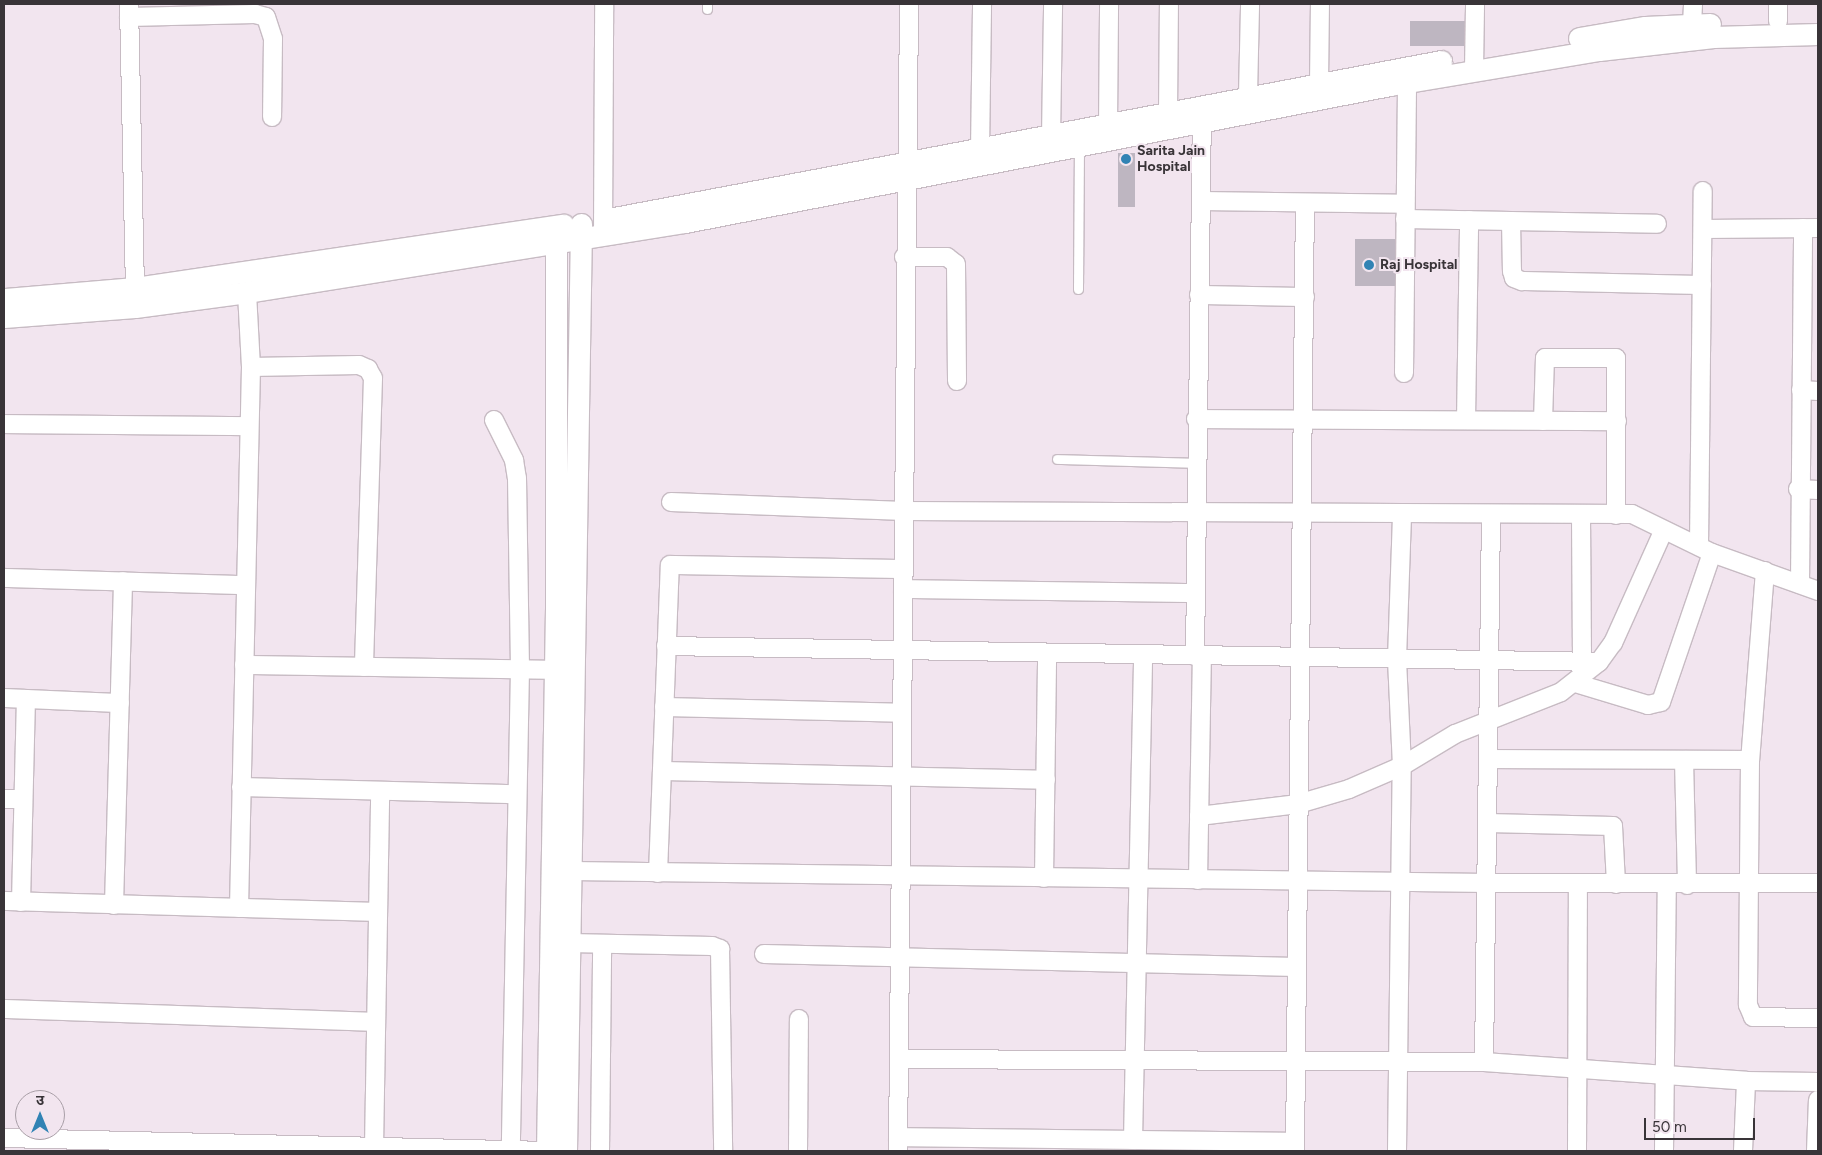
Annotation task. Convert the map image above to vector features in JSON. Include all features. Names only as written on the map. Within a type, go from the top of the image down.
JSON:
[{"type":"street","points":[[603,227],[604,4]]},
{"type":"street","points":[[909,4],[904,258],[904,650],[898,1144],[1133,1140],[1295,1147],[1305,203]]},
{"type":"street","points":[[980,151],[982,4]]},
{"type":"street","points":[[1051,137],[1053,4]]},
{"type":"street","points":[[1108,126],[1109,4]]},
{"type":"street","points":[[1168,113],[1170,4]]},
{"type":"street","points":[[1248,95],[1250,4]]},
{"type":"street","points":[[1319,83],[1320,4]]},
{"type":"street","points":[[1475,4],[1475,63]]},
{"type":"street","points":[[134,298],[129,10],[255,14],[266,17],[272,39],[272,117]]},
{"type":"street","points":[[1645,35],[1692,14],[1778,13],[1818,21]]},
{"type":"street","points":[[4,316],[603,227],[905,173],[1080,147],[1202,115],[1407,75],[1645,35],[1818,34]]},
{"type":"street","points":[[905,173],[980,151],[1168,113],[1202,115],[1248,95],[1319,83],[1407,75]]},
{"type":"street","points":[[1404,372],[1407,75]]},
{"type":"street","points":[[1198,880],[1198,656],[1195,593],[1196,418],[1202,115]]},
{"type":"street","points":[[1575,683],[1648,705],[1661,702],[1706,550],[1702,285],[1703,191]]},
{"type":"street","points":[[1201,201],[1305,203],[1469,220],[1657,224]]},
{"type":"street","points":[[1466,420],[1469,220]]},
{"type":"street","points":[[1511,221],[1512,271],[1514,278],[1522,281],[1702,285]]},
{"type":"street","points":[[1703,230],[1810,228],[1810,301],[1801,390],[1798,489],[1800,584]]},
{"type":"street","points":[[4,1138],[22,1145],[374,1147],[547,1151],[580,230]]},
{"type":"street","points":[[4,298],[134,298],[247,292],[556,233]]},
{"type":"street","points":[[556,233],[571,871],[566,1151]]},
{"type":"street","points":[[904,258],[947,257],[956,264],[956,381]]},
{"type":"street","points":[[239,908],[251,367],[247,292]]},
{"type":"street","points":[[1199,295],[1305,297]]},
{"type":"street","points":[[1543,420],[1544,363],[1549,355],[1616,358],[1616,514]]},
{"type":"street","points":[[251,367],[359,365],[368,368],[373,378],[364,667]]},
{"type":"street","points":[[1801,390],[1818,391]]},
{"type":"street","points":[[1196,418],[1617,421]]},
{"type":"street","points":[[494,420],[514,460],[517,478],[520,670],[510,1151]]},
{"type":"street","points":[[4,424],[249,426]]},
{"type":"street","points":[[1798,489],[1818,490]]},
{"type":"street","points":[[671,502],[904,511],[1491,516],[1616,514],[1648,520],[1663,532],[1706,550],[1818,591]]},
{"type":"street","points":[[1398,1151],[1402,766],[1397,659],[1402,514]]},
{"type":"street","points":[[1581,515],[1582,661]]},
{"type":"street","points":[[1484,1062],[1488,884],[1491,516]]},
{"type":"street","points":[[1199,816],[1298,804],[1349,789],[1402,766],[1454,734],[1561,692],[1575,683],[1599,662],[1625,622],[1663,532]]},
{"type":"street","points":[[658,873],[667,572],[670,565],[677,562],[904,569]]},
{"type":"street","points":[[1765,572],[1750,760],[1746,884],[1749,1012],[1762,1018],[1818,1018]]},
{"type":"street","points":[[4,578],[246,585]]},
{"type":"street","points":[[114,904],[123,581]]},
{"type":"street","points":[[904,589],[1195,593]]},
{"type":"street","points":[[666,646],[1599,662]]},
{"type":"street","points":[[1044,878],[1048,653]]},
{"type":"street","points":[[1133,1140],[1143,655]]},
{"type":"street","points":[[244,665],[565,670]]},
{"type":"street","points":[[4,698],[120,703]]},
{"type":"street","points":[[26,699],[24,799],[12,902],[378,912]]},
{"type":"street","points":[[664,707],[902,713]]},
{"type":"street","points":[[1489,758],[1750,760]]},
{"type":"street","points":[[1684,760],[1687,885]]},
{"type":"street","points":[[662,771],[1046,780]]},
{"type":"street","points":[[242,787],[517,794]]},
{"type":"street","points":[[374,1147],[380,791]]},
{"type":"street","points":[[4,799],[24,799]]},
{"type":"street","points":[[1488,823],[1613,826],[1616,884]]},
{"type":"street","points":[[571,871],[1488,884],[1687,885],[1818,883]]},
{"type":"street","points":[[1577,1151],[1579,1069],[1578,884]]},
{"type":"street","points":[[1664,1151],[1667,884]]},
{"type":"street","points":[[570,943],[712,946],[720,949],[723,1151]]},
{"type":"street","points":[[600,1151],[602,944]]},
{"type":"street","points":[[764,954],[1136,965],[1296,967]]},
{"type":"street","points":[[4,1009],[376,1022]]},
{"type":"street","points":[[798,1151],[799,1019]]},
{"type":"street","points":[[899,1059],[1484,1062],[1746,1082],[1818,1082]]},
{"type":"street","points":[[1743,1151],[1746,1082]]},
{"type":"street","points":[[1816,1151],[1818,1100]]},
{"type":"lane","points":[[1078,289],[1080,147]]},
{"type":"lane","points":[[1057,459],[1196,463]]},
{"type":"building","points":[[1410,21],[1466,21],[1466,46],[1410,46]]},
{"type":"building","points":[[1118,153],[1135,153],[1135,207],[1118,207]]},
{"type":"building","points":[[1355,239],[1395,239],[1395,286],[1355,286]]},
{"type":"place","name":"Sarita Jain Hospital","points":[[1126,159]]},
{"type":"place","name":"Raj Hospital","points":[[1369,265]]}]
